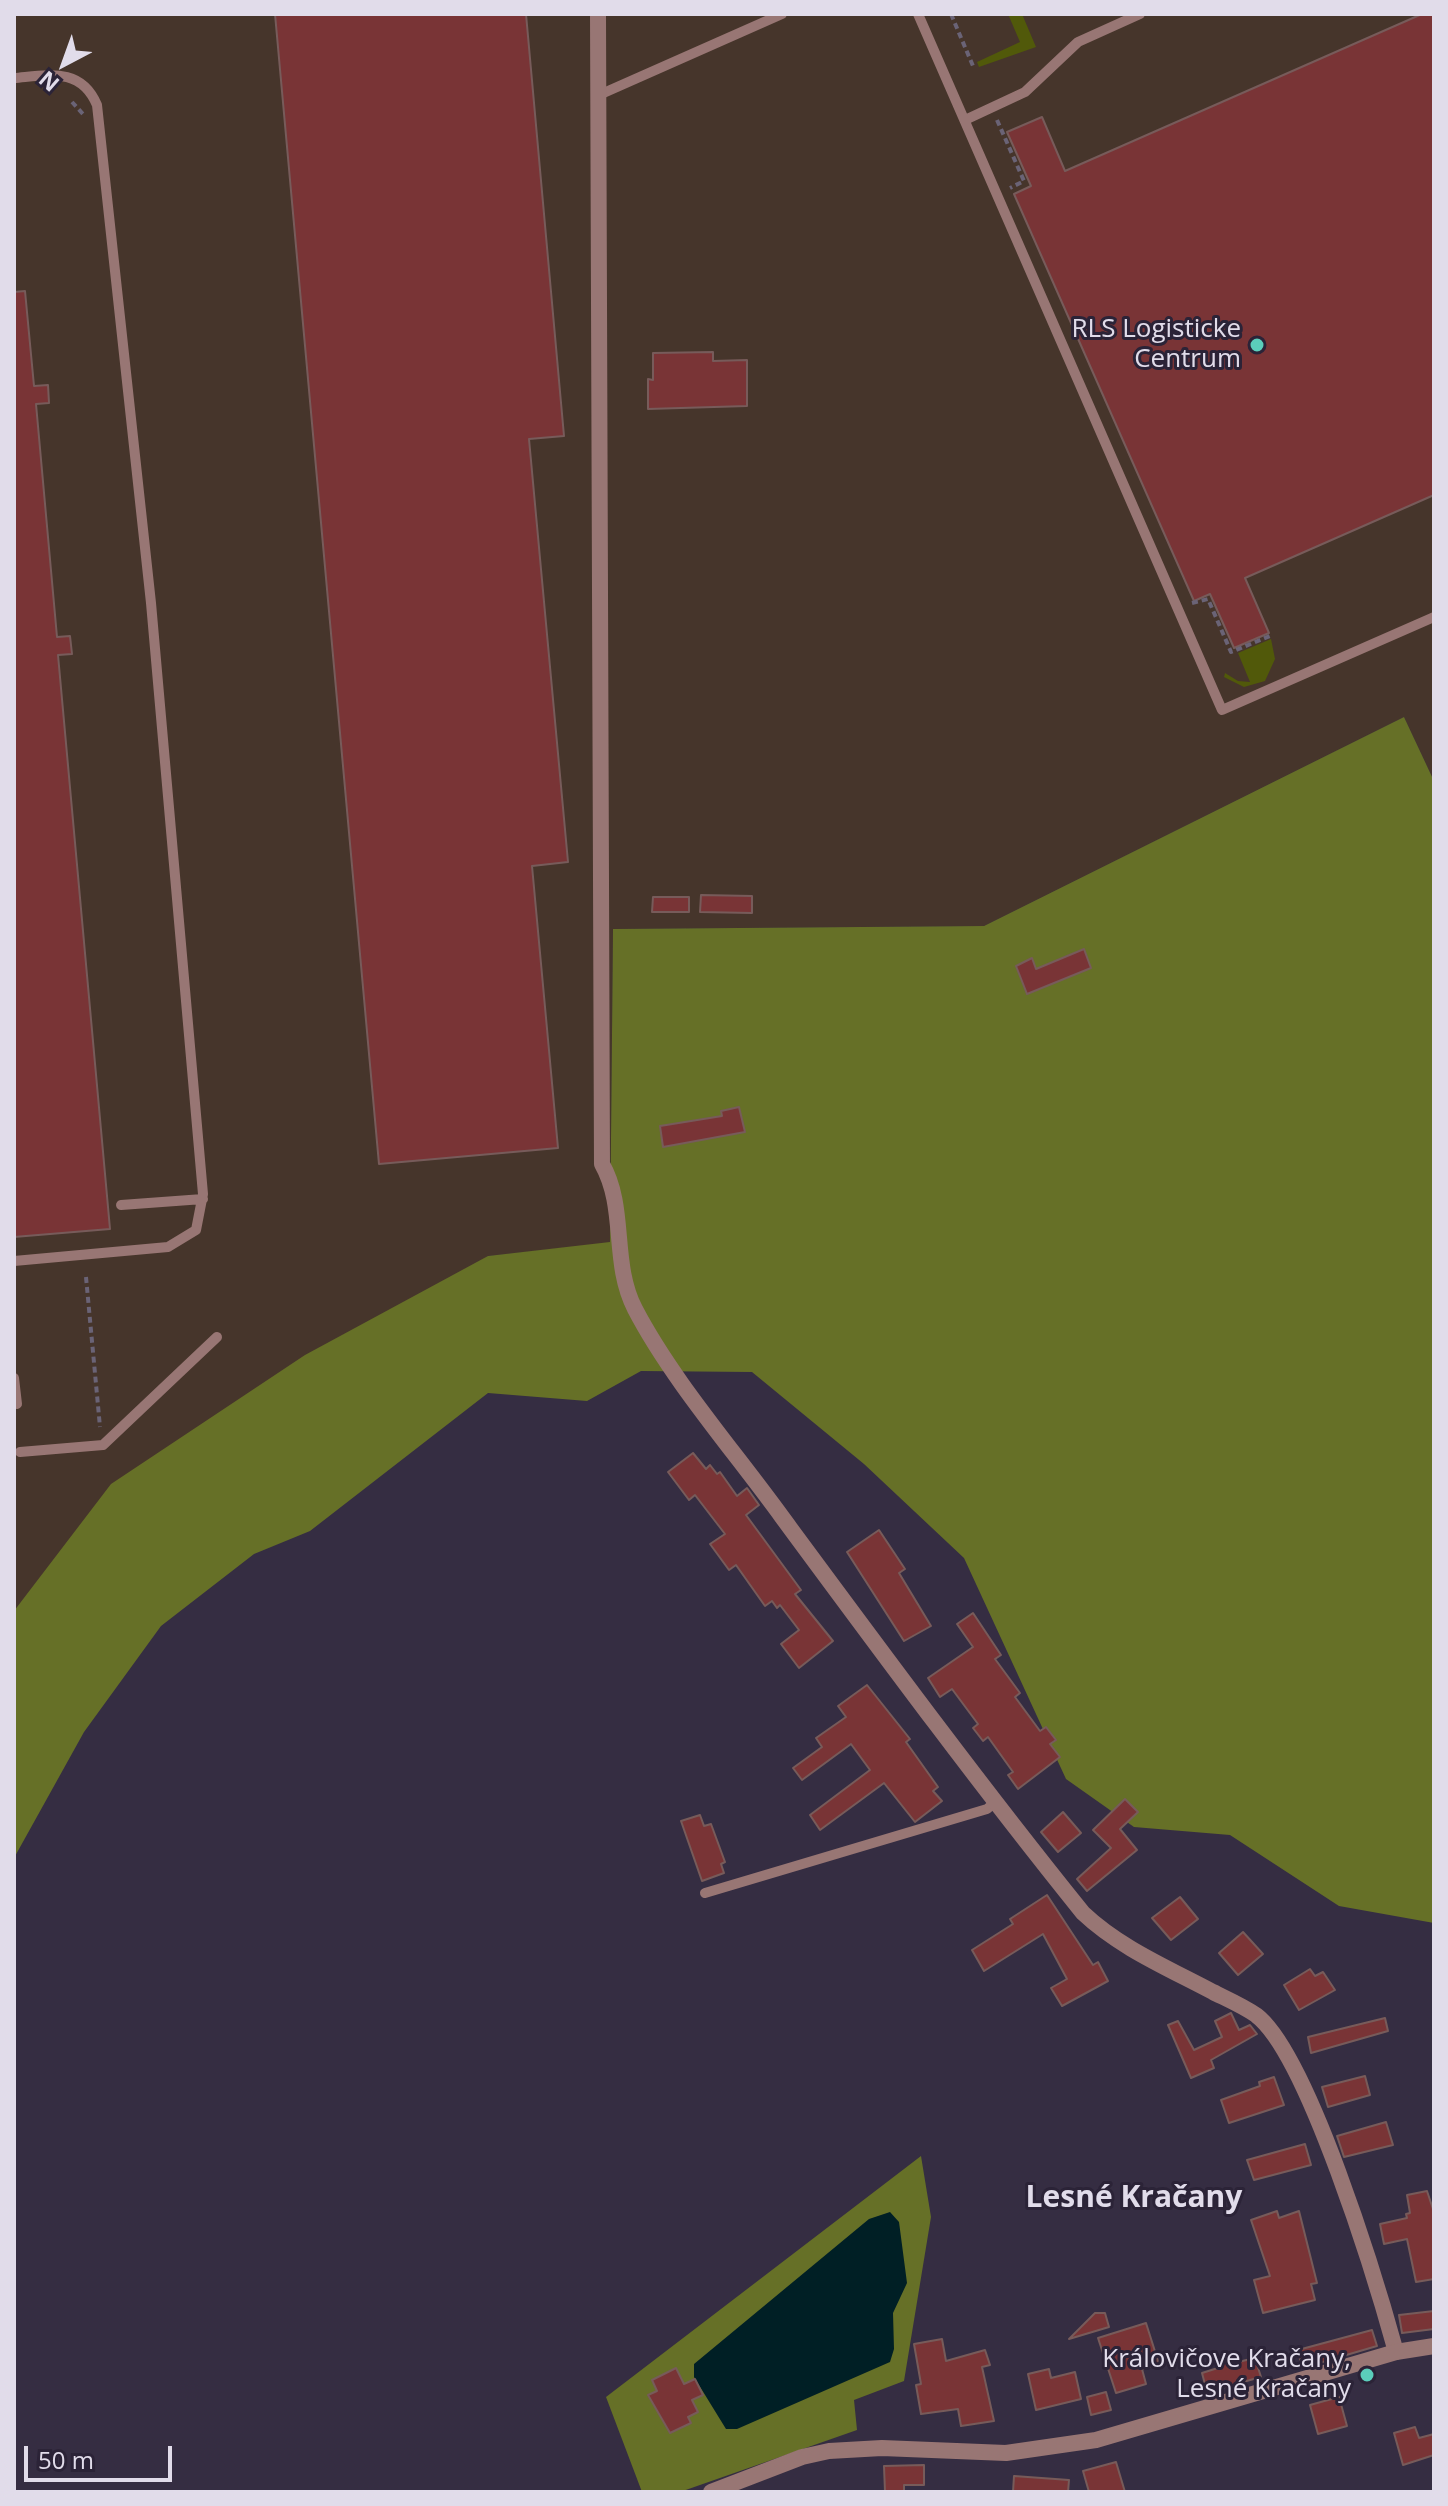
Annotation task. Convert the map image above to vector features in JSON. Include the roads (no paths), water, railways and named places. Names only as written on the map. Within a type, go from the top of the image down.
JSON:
[{"type":"street","points":[[598,14],[602,1164],[614,1187],[624,1282],[635,1308],[660,1350],[994,1803],[1083,1913],[1104,1934],[1253,2013],[1279,2041],[1325,2141],[1380,2293],[1396,2352]]},
{"type":"street","points":[[711,2492],[802,2457],[829,2451],[882,2448],[1006,2453],[1096,2440],[1396,2352],[1434,2346]]},
{"type":"lane","points":[[599,95],[782,14]]},
{"type":"lane","points":[[918,14],[1222,710],[1434,617]]},
{"type":"lane","points":[[965,120],[1025,92],[1078,42],[1140,14]]},
{"type":"lane","points":[[14,78],[60,74],[78,79],[91,91],[97,105],[151,603],[203,1199],[196,1230],[168,1247],[14,1261]]},
{"type":"lane","points":[[121,1205],[203,1199]]},
{"type":"lane","points":[[20,1452],[103,1445],[217,1337]]},
{"type":"lane","points":[[14,1378],[17,1404]]},
{"type":"lane","points":[[705,1893],[903,1836],[987,1809],[994,1803]]},
{"type":"place","name":"RLS Logisticke Centrum","points":[[1257,345]]},
{"type":"place","name":"Královičove Kračany, Lesné Kračany","points":[[1367,2375]]},
{"type":"district","name":"Lesné Kračany","points":[[1134,2198]]}]
